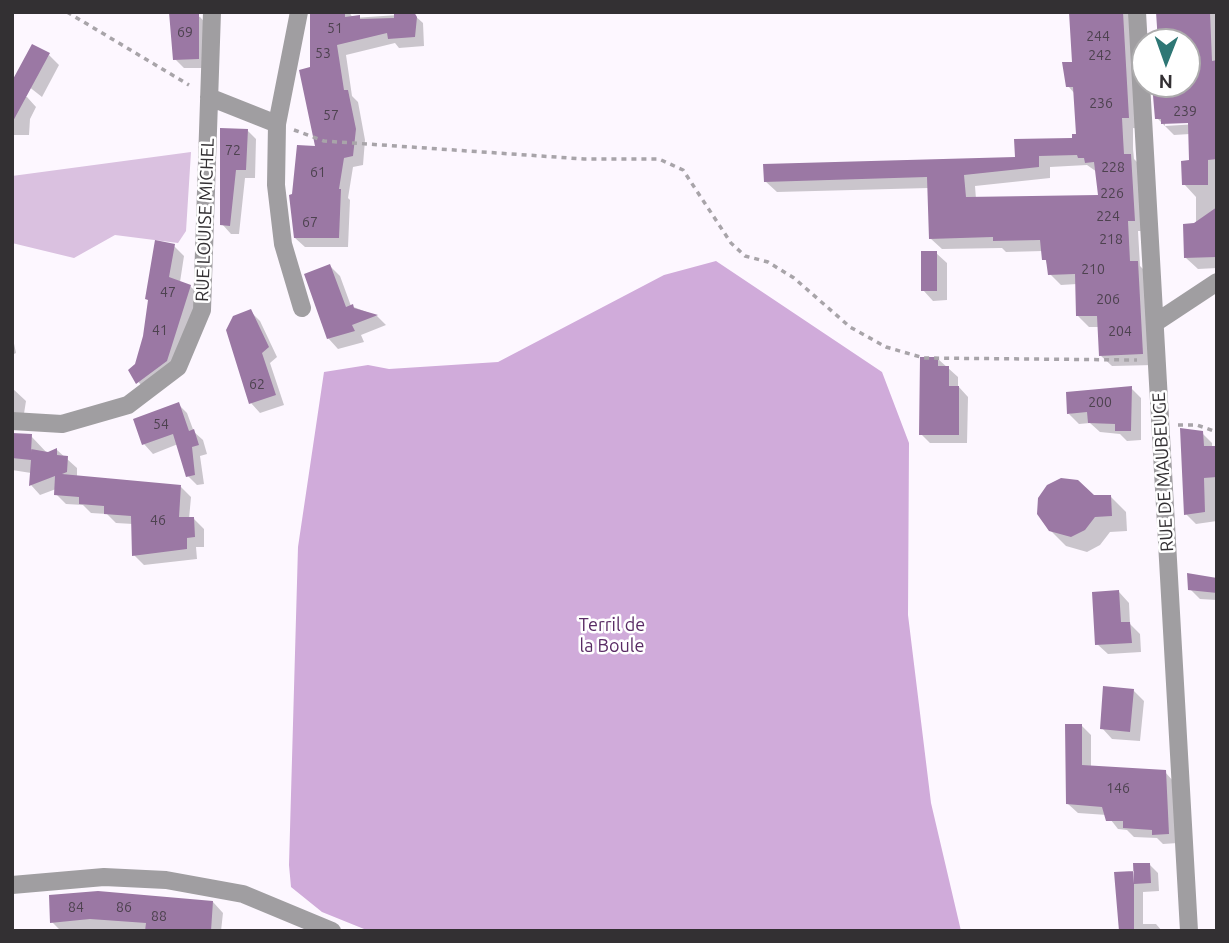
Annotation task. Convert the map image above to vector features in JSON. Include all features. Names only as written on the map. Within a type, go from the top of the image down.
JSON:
[{"type":"street","name":"RUE LOUISE MICHEL","points":[[12,421],[62,424],[128,405],[178,367],[202,310],[212,12]]},
{"type":"street","points":[[299,12],[277,124],[276,185],[283,244],[302,308]]},
{"type":"street","name":"RUE DE MAUBEUGE","points":[[1137,12],[1189,931]]},
{"type":"street","points":[[209,97],[277,124]]},
{"type":"street","points":[[1155,323],[1217,282]]},
{"type":"street","points":[[12,885],[104,877],[166,880],[243,894],[332,931]]},
{"type":"path","points":[[67,12],[209,97]]},
{"type":"path","points":[[277,124],[324,141],[584,159],[659,159],[683,170],[731,243],[745,256],[768,261],[794,278],[850,327],[886,347],[924,358],[1157,360]]},
{"type":"path","points":[[1160,424],[1197,425],[1217,432]]},
{"type":"shaded area","points":[[191,152],[186,231],[178,243],[115,235],[74,258],[12,243],[12,176]]},
{"type":"green space","name":"Terril de la Boule","points":[[716,261],[882,372],[909,443],[908,615],[931,803],[961,931],[369,931],[322,912],[291,887],[289,865],[298,547],[324,372],[368,365],[389,369],[498,362],[664,275]]},
{"type":"building","points":[[169,12],[199,12],[199,59],[173,60]]},
{"type":"building","points":[[310,12],[345,12],[345,17],[360,15],[360,19],[394,18],[394,13],[414,12],[417,17],[415,37],[388,39],[387,33],[337,45],[344,90],[348,90],[356,129],[353,156],[344,158],[339,189],[339,238],[294,238],[289,195],[292,194],[297,145],[315,146],[299,70],[310,67]]},
{"type":"building","points":[[1069,12],[1123,12],[1129,118],[1122,118],[1123,137],[1124,154],[1131,154],[1135,221],[1128,221],[1130,261],[1138,261],[1143,354],[1099,356],[1097,316],[1076,316],[1075,274],[1048,275],[1046,260],[1042,260],[1040,240],[993,241],[993,237],[929,239],[927,177],[764,182],[763,164],[1015,157],[1014,139],[1072,138],[1072,134],[1076,134],[1073,87],[1066,87],[1062,62],[1072,62]],"holes":[[[1077,155],[1078,158],[1084,158],[1085,163],[1094,162],[1098,195],[966,197],[964,175],[1039,167],[1039,156]]]},
{"type":"building","points":[[1156,12],[1210,12],[1212,61],[1217,60],[1217,159],[1208,160],[1208,185],[1182,185],[1181,161],[1189,160],[1188,123],[1161,124],[1161,119],[1155,119],[1153,98],[1201,98],[1201,28],[1157,28]]},
{"type":"building","points":[[32,44],[50,53],[12,123],[12,81]]},
{"type":"building","points":[[220,128],[248,129],[246,170],[236,170],[230,226],[220,225]]},
{"type":"building","points":[[1217,207],[1217,257],[1184,258],[1183,224],[1194,223]]},
{"type":"building","points":[[155,240],[175,244],[169,277],[191,285],[167,361],[136,384],[128,370],[135,364],[143,336],[148,300],[145,299]]},
{"type":"building","points":[[921,251],[937,251],[937,291],[921,291]]},
{"type":"building","points":[[330,264],[346,307],[353,304],[354,308],[378,315],[352,325],[355,331],[327,339],[304,274]]},
{"type":"building","points":[[251,309],[269,347],[262,353],[276,395],[249,404],[226,330],[233,316]]},
{"type":"building","points":[[920,357],[938,357],[938,366],[949,366],[949,386],[959,386],[959,435],[919,435]]},
{"type":"building","points":[[1132,386],[1131,431],[1115,431],[1115,424],[1088,423],[1087,412],[1067,414],[1066,392]]},
{"type":"building","points":[[179,402],[189,431],[194,429],[199,445],[192,447],[195,475],[186,477],[173,434],[142,445],[133,419]]},
{"type":"building","points":[[1180,428],[1203,431],[1204,446],[1217,446],[1217,477],[1204,478],[1205,512],[1184,515]]},
{"type":"building","points":[[12,433],[32,434],[31,449],[48,452],[57,448],[57,455],[68,456],[67,472],[62,474],[181,485],[179,517],[194,517],[195,537],[187,538],[187,549],[132,556],[131,516],[104,514],[104,506],[79,504],[79,497],[54,495],[55,476],[29,486],[31,460],[12,458]]},
{"type":"building","points":[[1061,478],[1078,480],[1094,495],[1111,495],[1112,516],[1095,517],[1085,530],[1071,537],[1049,531],[1037,514],[1038,498],[1047,485]]},
{"type":"building","points":[[1187,573],[1217,578],[1217,593],[1188,590]]},
{"type":"building","points":[[1119,590],[1121,622],[1130,622],[1132,643],[1095,645],[1092,592]]},
{"type":"building","points":[[1103,686],[1134,689],[1130,732],[1100,729]]},
{"type":"building","points":[[1065,724],[1082,724],[1082,765],[1166,770],[1169,834],[1152,835],[1152,830],[1123,828],[1123,821],[1106,821],[1102,807],[1066,804]]},
{"type":"building","points":[[1133,863],[1150,863],[1151,883],[1134,884]]},
{"type":"building","points":[[1134,871],[1134,931],[1119,931],[1114,872]]},
{"type":"building","points":[[98,891],[213,901],[211,931],[145,931],[146,923],[90,919],[50,923],[49,895]]}]
